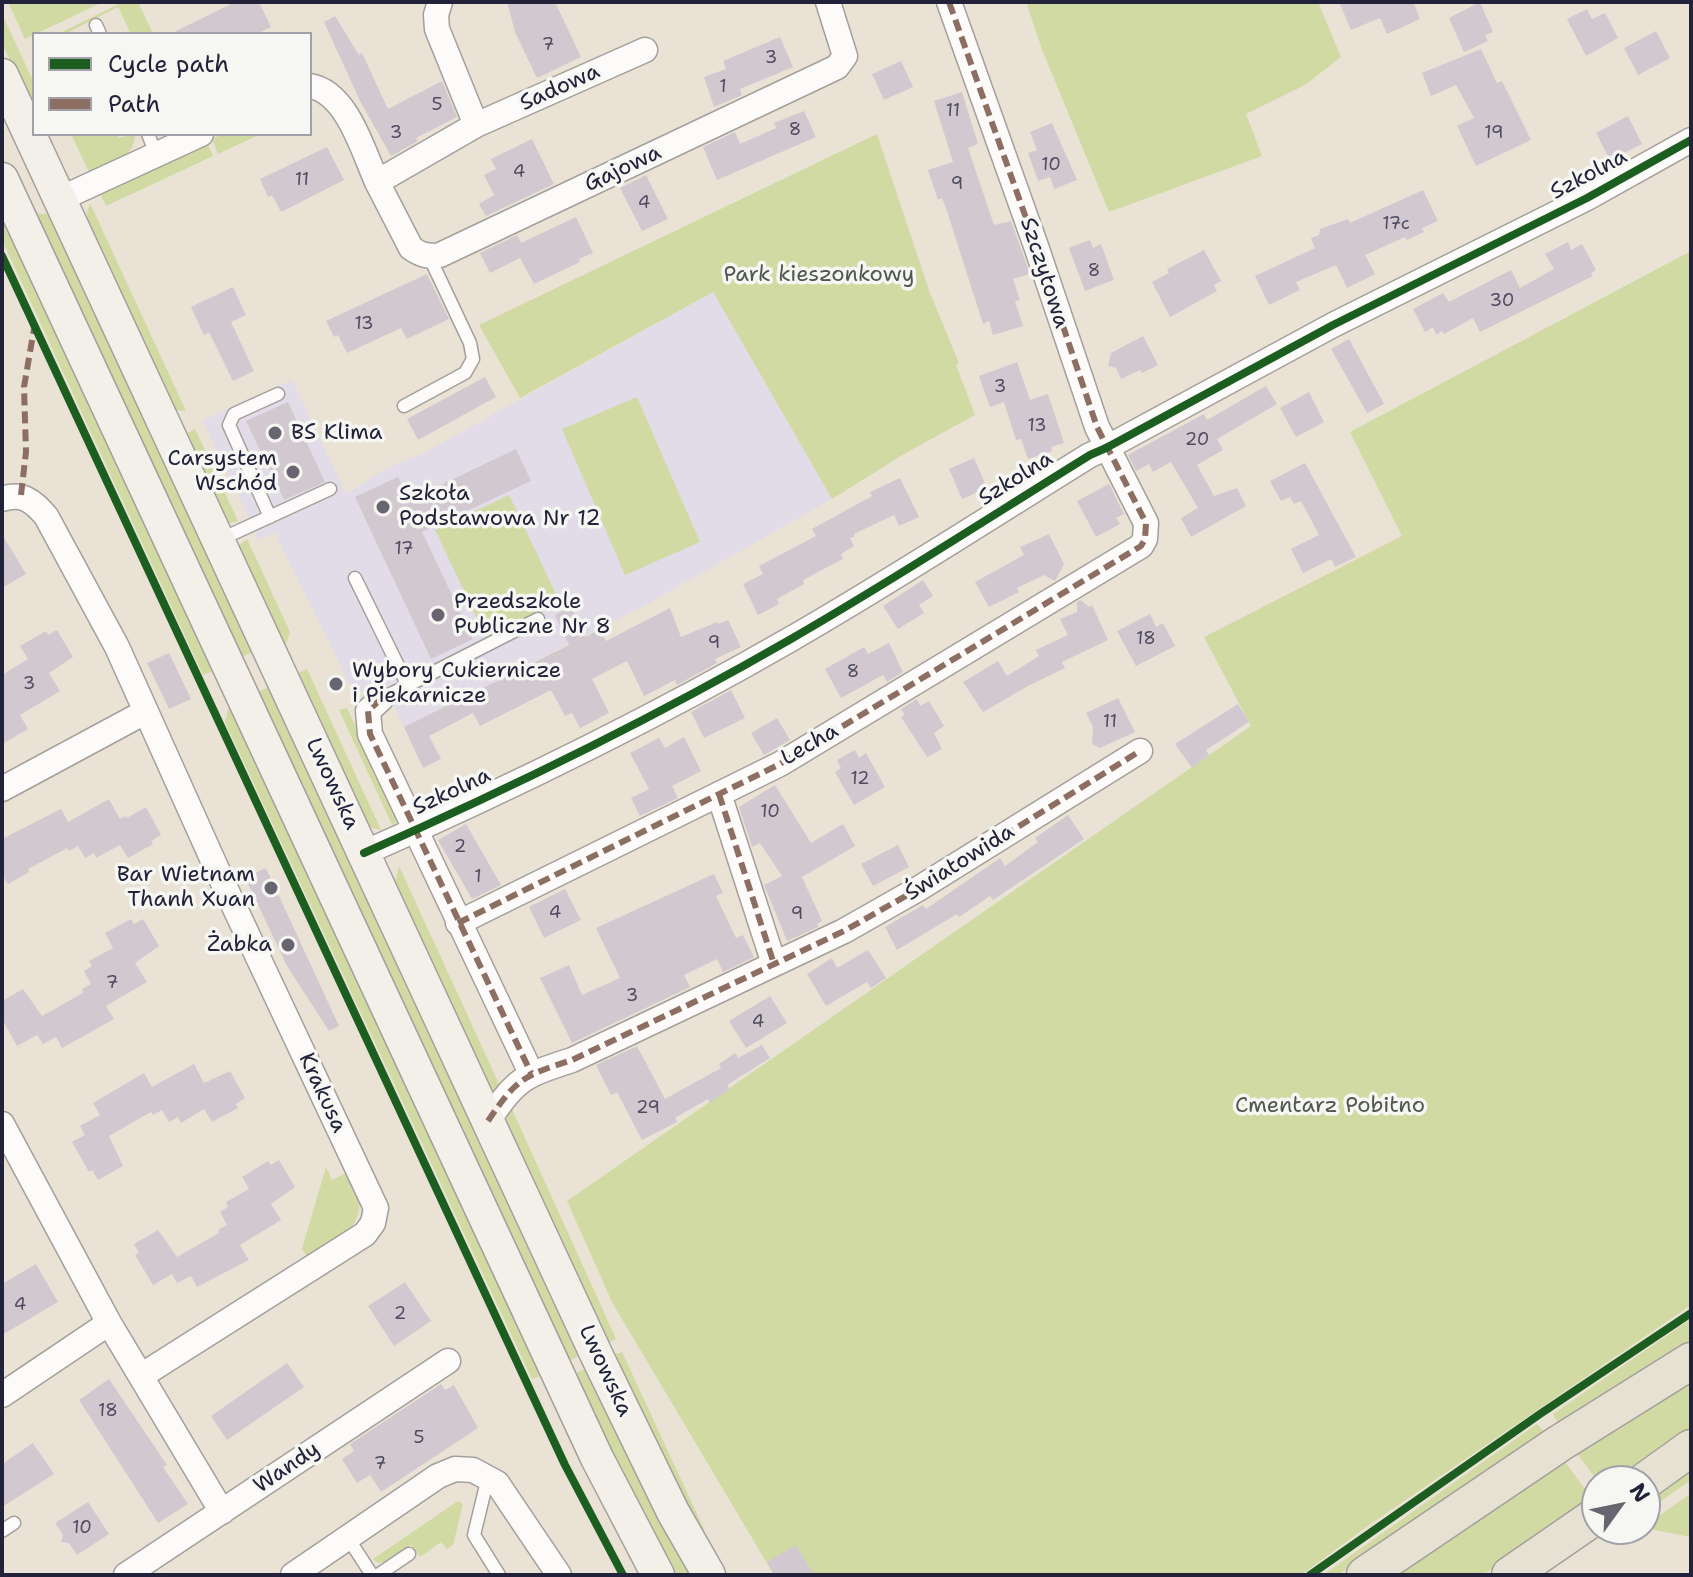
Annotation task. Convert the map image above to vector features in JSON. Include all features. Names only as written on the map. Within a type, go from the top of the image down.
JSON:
[{"type":"main road","name":"Lwowska","points":[[2,75],[650,1467],[709,1575]]},
{"type":"main road","points":[[2,172],[16,190],[35,204],[60,199]]},
{"type":"main road","name":"Lwowska","points":[[2,179],[597,1458],[658,1575]]},
{"type":"main road","points":[[1365,1575],[1547,1451],[1691,1361]]},
{"type":"main road","points":[[1661,1470],[1691,1448]]},
{"type":"main road","points":[[1510,1575],[1581,1526]]},
{"type":"street","points":[[440,2],[436,15],[437,29],[476,125]]},
{"type":"street","name":"Gajowa","points":[[429,256],[440,255],[837,67],[845,56],[828,2]]},
{"type":"street","name":"Szczytowa","points":[[949,2],[1106,448],[1146,523],[1145,539]]},
{"type":"street","name":"Sadowa","points":[[377,182],[476,125],[645,50]]},
{"type":"street","points":[[312,86],[322,88],[340,104],[411,248],[429,256]]},
{"type":"street","points":[[60,199],[152,144],[191,136]]},
{"type":"street","name":"Szkolna","points":[[364,853],[598,741],[740,668],[932,554],[1090,455],[1333,325],[1587,198],[1691,140]]},
{"type":"street","name":"Krakusa","points":[[2,499],[21,495],[35,503],[46,516],[117,647],[376,1208],[373,1223],[365,1234],[141,1376]]},
{"type":"street","name":"Lecha","points":[[458,923],[780,764],[1088,579],[1141,546],[1145,539]]},
{"type":"street","points":[[381,699],[368,711],[370,734],[531,1073]]},
{"type":"street","points":[[2,789],[145,712]]},
{"type":"street","name":"Światowida","points":[[488,1121],[509,1090],[531,1073],[572,1060],[844,931],[918,889],[1140,751]]},
{"type":"street","points":[[719,794],[774,964]]},
{"type":"street","points":[[2,1124],[109,1323],[222,1512]]},
{"type":"street","points":[[2,1395],[109,1323]]},
{"type":"street","name":"Wandy","points":[[126,1575],[448,1361]]},
{"type":"street","points":[[293,1575],[438,1476],[455,1469],[480,1474],[497,1483],[559,1575]]},
{"type":"lane","points":[[404,406],[465,373],[473,359],[470,343],[429,256]]},
{"type":"lane","points":[[270,517],[229,425],[234,414],[278,394]]},
{"type":"lane","points":[[219,540],[330,489]]},
{"type":"lane","points":[[355,578],[408,686]]},
{"type":"lane","points":[[381,699],[538,619]]},
{"type":"lane","points":[[480,1474],[474,1535],[499,1575]]},
{"type":"lane","points":[[2,1531],[14,1523]]},
{"type":"lane","points":[[348,1538],[375,1575],[409,1554]]},
{"type":"shaded area","points":[[713,292],[832,499],[642,607],[404,727],[391,700],[383,704],[374,686],[355,695],[275,533],[259,540],[203,420],[292,380],[346,494],[387,468],[422,454]]},
{"type":"green space","points":[[8,2],[103,2],[40,32],[32,32],[32,36],[25,39]]},
{"type":"green space","points":[[123,2],[138,2],[152,32],[130,32],[118,7],[69,32],[62,32]]},
{"type":"green space","points":[[1026,2],[1318,2],[1341,57],[1305,85],[1246,114],[1262,156],[1109,212],[1043,52]]},
{"type":"green space","points":[[2,14],[32,79],[32,109],[2,43]]},
{"type":"green space","name":"Park kieszonkowy","points":[[877,134],[975,415],[832,499],[713,292],[520,398],[479,325]]},
{"type":"green space","points":[[72,136],[135,136],[126,155],[89,172]]},
{"type":"green space","points":[[219,136],[257,136],[218,154],[212,139]]},
{"type":"green space","points":[[207,142],[213,156],[106,206],[99,191]]},
{"type":"green space","points":[[90,203],[186,411],[173,410],[88,228]]},
{"type":"green space","points":[[31,210],[40,214],[51,213],[255,651],[239,658]]},
{"type":"green space","points":[[2,212],[216,670],[203,675],[2,240]]},
{"type":"green space","name":"Cmentarz Pobitno","points":[[1691,251],[1691,1305],[1369,1525],[1301,1575],[774,1575],[613,1304],[567,1201],[1251,726],[1204,637],[1402,536],[1350,432]]},
{"type":"green space","points":[[637,397],[700,542],[625,575],[562,429]]},
{"type":"green space","points":[[195,429],[238,521],[226,524],[184,435]]},
{"type":"green space","points":[[509,495],[556,594],[539,602],[543,613],[487,639],[435,530]]},
{"type":"green space","points":[[247,539],[290,632],[286,645],[292,657],[288,660],[235,548]]},
{"type":"green space","points":[[307,669],[381,830],[365,823],[295,675]]},
{"type":"green space","points":[[272,686],[583,1354],[568,1361],[255,693]]},
{"type":"green space","points":[[222,688],[544,1375],[532,1379],[225,722],[229,707]]},
{"type":"green space","points":[[347,708],[394,812],[396,823],[392,825],[339,710]]},
{"type":"green space","points":[[399,866],[500,1086],[495,1094],[491,1095],[394,887]]},
{"type":"green space","points":[[511,1107],[616,1339],[607,1343],[508,1132],[507,1116]]},
{"type":"green space","points":[[326,1167],[332,1180],[346,1173],[357,1194],[359,1208],[352,1227],[309,1259],[302,1249]]},
{"type":"green space","points":[[1691,1319],[1691,1343],[1559,1425],[1553,1414]]},
{"type":"green space","points":[[622,1352],[704,1529],[699,1531],[613,1355]]},
{"type":"green space","points":[[588,1368],[693,1575],[674,1575],[668,1565],[573,1374]]},
{"type":"green space","points":[[1691,1379],[1691,1430],[1641,1465],[1586,1465],[1575,1451]]},
{"type":"green space","points":[[1537,1424],[1546,1433],[1338,1575],[1323,1575]]},
{"type":"green space","points":[[1563,1459],[1581,1484],[1581,1507],[1483,1575],[1392,1575]]},
{"type":"green space","points":[[1691,1468],[1691,1480],[1661,1501],[1661,1489]]},
{"type":"green space","points":[[1691,1493],[1691,1537],[1661,1531],[1661,1515]]},
{"type":"green space","points":[[458,1501],[463,1504],[453,1545],[447,1549],[441,1542],[420,1557],[411,1545],[386,1562],[378,1563],[373,1559]]},
{"type":"building","points":[[235,2],[259,2],[271,27],[260,32],[174,32]]},
{"type":"building","points":[[507,2],[555,2],[581,57],[537,78],[515,32]]},
{"type":"building","points":[[1339,2],[1417,2],[1414,3],[1420,19],[1387,34],[1380,18],[1351,30]]},
{"type":"building","points":[[1480,2],[1493,32],[1485,35],[1488,41],[1464,52],[1449,18]]},
{"type":"building","points":[[1587,9],[1592,19],[1605,13],[1618,38],[1586,56],[1567,19]]},
{"type":"building","points":[[335,16],[359,55],[362,53],[388,109],[442,81],[457,117],[416,138],[418,141],[391,156],[360,101],[324,22]]},
{"type":"building","points":[[1656,31],[1670,58],[1638,75],[1624,48]]},
{"type":"building","points":[[780,37],[793,67],[740,89],[742,95],[714,107],[704,77],[726,69],[723,61]]},
{"type":"building","points":[[1481,49],[1497,83],[1502,81],[1531,140],[1476,166],[1457,126],[1474,118],[1456,85],[1431,96],[1422,73]]},
{"type":"building","points":[[901,61],[913,87],[884,100],[872,74]]},
{"type":"building","points":[[962,92],[978,144],[968,148],[994,225],[1011,221],[1030,274],[1013,279],[1020,300],[1015,301],[1023,326],[993,335],[989,321],[983,324],[947,211],[942,198],[938,200],[928,170],[953,162],[934,101]]},
{"type":"building","points":[[804,111],[816,137],[717,180],[703,147],[735,132],[740,144],[776,128],[774,123]]},
{"type":"building","points":[[1628,116],[1642,144],[1610,160],[1596,133]]},
{"type":"building","points":[[1052,123],[1077,180],[1054,189],[1050,177],[1038,181],[1028,153],[1037,150],[1030,132]]},
{"type":"building","points":[[532,139],[554,184],[486,216],[479,204],[494,195],[484,175],[496,169],[491,159]]},
{"type":"building","points":[[327,147],[344,180],[281,212],[272,195],[268,197],[260,179]]},
{"type":"building","points":[[646,175],[668,219],[642,231],[620,188]]},
{"type":"building","points":[[1423,190],[1438,221],[1407,240],[1405,237],[1365,255],[1375,274],[1347,288],[1336,265],[1296,282],[1300,290],[1269,305],[1255,276],[1315,248],[1311,238],[1319,235],[1320,229],[1348,219],[1350,223]]},
{"type":"building","points":[[576,217],[593,253],[579,259],[580,262],[534,284],[520,258],[490,273],[480,253],[517,235],[521,243]]},
{"type":"building","points":[[1090,240],[1093,248],[1101,244],[1114,280],[1085,291],[1069,248]]},
{"type":"building","points":[[1568,242],[1571,250],[1582,244],[1596,270],[1591,273],[1593,276],[1480,332],[1473,318],[1444,334],[1442,331],[1436,335],[1433,327],[1425,332],[1413,309],[1443,293],[1449,302],[1511,270],[1520,288],[1554,269],[1545,254]]},
{"type":"building","points":[[1204,250],[1221,281],[1214,285],[1217,291],[1170,317],[1152,282],[1169,273],[1167,269]]},
{"type":"building","points":[[427,274],[449,319],[407,339],[401,328],[347,353],[326,321]]},
{"type":"building","points":[[233,287],[246,315],[231,322],[254,371],[233,381],[209,332],[204,335],[191,307]]},
{"type":"building","points":[[1143,336],[1158,365],[1121,379],[1116,368],[1108,366],[1111,353]]},
{"type":"building","points":[[1349,339],[1384,404],[1367,413],[1331,349]]},
{"type":"building","points":[[1017,362],[1030,400],[1048,394],[1064,443],[1051,447],[1052,451],[1028,459],[1021,439],[1016,440],[1004,402],[990,407],[979,376]]},
{"type":"building","points":[[485,377],[496,397],[418,440],[407,419]]},
{"type":"building","points":[[1266,386],[1277,404],[1217,439],[1223,450],[1197,465],[1214,496],[1237,488],[1246,506],[1191,537],[1181,518],[1198,508],[1171,462],[1153,472],[1149,464],[1136,471],[1128,455],[1204,414],[1207,420]]},
{"type":"building","points":[[1309,392],[1324,422],[1296,437],[1280,408]]},
{"type":"building","points":[[288,402],[325,482],[284,500],[246,421]]},
{"type":"building","points":[[516,449],[531,481],[422,532],[473,639],[431,659],[355,497],[398,477],[409,500]]},
{"type":"building","points":[[974,458],[987,488],[962,499],[949,469]]},
{"type":"building","points":[[1305,463],[1356,557],[1335,567],[1331,559],[1303,573],[1291,549],[1319,535],[1301,501],[1294,504],[1290,497],[1281,501],[1270,481]]},
{"type":"building","points":[[900,478],[919,517],[899,526],[894,515],[854,534],[850,538],[854,546],[841,554],[843,559],[803,580],[804,584],[777,599],[779,604],[758,615],[743,584],[763,574],[759,566],[816,536],[812,529],[872,496],[870,492]]},
{"type":"building","points":[[1109,484],[1124,514],[1116,518],[1120,524],[1096,537],[1077,501]]},
{"type":"building","points":[[2,534],[26,574],[2,588]]},
{"type":"building","points":[[1049,534],[1064,564],[1055,581],[1044,575],[989,607],[975,582],[1024,555],[1020,547]]},
{"type":"building","points":[[923,580],[933,596],[919,605],[924,613],[898,629],[883,606]]},
{"type":"building","points":[[1081,600],[1089,607],[1092,605],[1108,640],[1062,662],[1065,668],[983,712],[963,682],[998,661],[1007,676],[1039,656],[1036,650],[1068,635],[1060,619],[1077,612],[1077,602]]},
{"type":"building","points":[[571,607],[585,637],[600,629],[606,641],[670,608],[681,637],[728,620],[741,647],[715,659],[717,663],[677,685],[675,680],[644,696],[627,661],[592,679],[609,713],[580,728],[572,713],[565,716],[551,690],[480,726],[473,713],[429,736],[441,759],[423,768],[404,727],[569,645],[555,615]]},
{"type":"building","points":[[1150,614],[1156,627],[1163,623],[1175,646],[1136,666],[1117,631]]},
{"type":"building","points":[[57,630],[73,657],[49,673],[60,691],[20,715],[28,729],[2,744],[2,675],[28,659],[20,646],[46,631],[48,635]]},
{"type":"building","points":[[889,643],[903,672],[887,682],[883,675],[841,698],[825,669],[864,647],[868,654]]},
{"type":"building","points":[[169,653],[191,699],[169,709],[147,663]]},
{"type":"building","points":[[731,690],[745,718],[704,738],[691,712]]},
{"type":"building","points":[[1118,698],[1135,732],[1100,748],[1092,744],[1093,727],[1086,713]]},
{"type":"building","points":[[917,699],[920,706],[929,701],[944,726],[934,733],[942,749],[927,757],[901,717],[905,715],[901,709]]},
{"type":"building","points":[[1238,704],[1249,722],[1206,750],[1209,755],[1192,768],[1175,744]]},
{"type":"building","points":[[777,718],[790,740],[764,755],[751,733]]},
{"type":"building","points":[[684,737],[701,771],[672,786],[678,798],[640,816],[631,798],[649,789],[630,753],[659,738],[665,748]]},
{"type":"building","points":[[855,750],[859,758],[866,753],[885,787],[854,805],[835,772],[841,768],[837,760]]},
{"type":"building","points":[[775,785],[811,843],[843,824],[855,846],[802,877],[822,921],[817,924],[818,927],[787,941],[764,885],[782,876],[760,843],[752,847],[739,807]]},
{"type":"building","points":[[109,799],[120,819],[146,807],[161,835],[151,841],[153,844],[128,858],[120,845],[96,858],[94,853],[85,858],[78,846],[69,851],[67,848],[8,884],[2,875],[2,839],[61,809],[68,822]]},
{"type":"building","points":[[1068,815],[1084,839],[993,900],[990,896],[959,917],[957,914],[897,950],[885,927],[923,905],[926,909],[1000,858],[1005,866],[1038,842],[1035,838]]},
{"type":"building","points":[[466,824],[501,885],[472,899],[438,840]]},
{"type":"building","points":[[898,845],[909,867],[873,886],[861,864]]},
{"type":"building","points":[[266,868],[339,1026],[329,1031],[287,966],[245,877]]},
{"type":"building","points":[[714,874],[723,893],[716,896],[736,938],[743,935],[754,957],[723,972],[717,959],[684,975],[690,987],[572,1043],[540,978],[569,965],[582,995],[620,978],[596,928]]},
{"type":"building","points":[[565,889],[581,920],[544,938],[529,907]]},
{"type":"building","points":[[131,919],[134,924],[143,919],[159,946],[135,963],[147,982],[106,1006],[114,1019],[62,1048],[56,1037],[43,1044],[37,1035],[17,1046],[2,1019],[2,1001],[23,989],[42,1016],[83,993],[82,989],[91,984],[84,971],[92,966],[89,961],[113,948],[105,933]]},
{"type":"building","points":[[868,950],[886,978],[871,988],[867,982],[826,1006],[807,974],[832,958],[837,968]]},
{"type":"building","points":[[770,996],[787,1023],[746,1048],[729,1021]]},
{"type":"building","points":[[762,1045],[770,1058],[727,1085],[730,1089],[710,1103],[708,1099],[675,1118],[677,1122],[642,1140],[617,1092],[611,1095],[596,1065],[637,1046],[665,1099],[721,1068],[719,1064],[735,1053],[738,1058]]},
{"type":"building","points":[[194,1064],[204,1083],[230,1071],[245,1098],[236,1104],[238,1108],[212,1122],[204,1109],[181,1123],[178,1117],[169,1122],[162,1110],[153,1115],[151,1112],[109,1136],[123,1166],[98,1180],[92,1170],[89,1172],[72,1142],[85,1135],[80,1126],[100,1115],[93,1103],[144,1073],[152,1087]]},
{"type":"building","points":[[279,1160],[295,1187],[271,1204],[281,1220],[240,1245],[249,1260],[197,1287],[191,1276],[177,1283],[172,1274],[153,1285],[135,1255],[139,1253],[134,1244],[158,1230],[177,1257],[219,1233],[218,1230],[227,1225],[220,1212],[228,1207],[226,1202],[249,1189],[242,1177],[268,1161],[271,1165]]},
{"type":"building","points":[[36,1264],[58,1302],[2,1335],[2,1284]]},
{"type":"building","points":[[405,1282],[431,1321],[394,1346],[368,1306]]},
{"type":"building","points":[[287,1363],[304,1387],[227,1440],[211,1416]]},
{"type":"building","points":[[109,1379],[167,1465],[163,1467],[188,1504],[158,1523],[79,1400]]},
{"type":"building","points":[[441,1384],[445,1390],[454,1385],[478,1428],[381,1492],[370,1475],[357,1483],[342,1459],[354,1451],[350,1444]]},
{"type":"building","points":[[33,1443],[54,1474],[2,1507],[2,1464]]},
{"type":"building","points":[[88,1502],[109,1534],[77,1555],[69,1543],[61,1542],[63,1535],[55,1523]]},
{"type":"building","points":[[796,1545],[814,1575],[774,1575],[767,1562]]},
{"type":"marked path","points":[[458,923],[780,764],[1141,546],[1145,539],[1146,523],[1097,427],[949,2]]},
{"type":"marked path","points":[[21,495],[26,452],[24,387],[34,329]]},
{"type":"marked path","points":[[381,699],[368,711],[370,734],[531,1073]]},
{"type":"marked path","points":[[488,1121],[522,1080],[572,1060],[844,931],[918,889],[1140,751]]},
{"type":"marked path","points":[[719,794],[774,964]]},
{"type":"cycle path","points":[[364,853],[527,778],[687,697],[866,594],[1090,455],[1333,325],[1587,198],[1691,140]]},
{"type":"cycle path","points":[[2,256],[565,1465],[623,1575]]},
{"type":"cycle path","points":[[1310,1575],[1691,1313]]},
{"type":"place","name":"BS Klima","points":[[275,433]]},
{"type":"place","name":"Carsystem Wschód","points":[[293,472]]},
{"type":"place","name":"Szkoła Podstawowa Nr 12","points":[[383,507]]},
{"type":"place","name":"Przedszkole Publiczne Nr 8","points":[[438,615]]},
{"type":"place","name":"Wybory Cukiernicze i Piekarnicze","points":[[336,684]]},
{"type":"place","name":"Bar Wietnam Thanh Xuan","points":[[271,888]]},
{"type":"place","name":"Żabka","points":[[288,945]]}]
